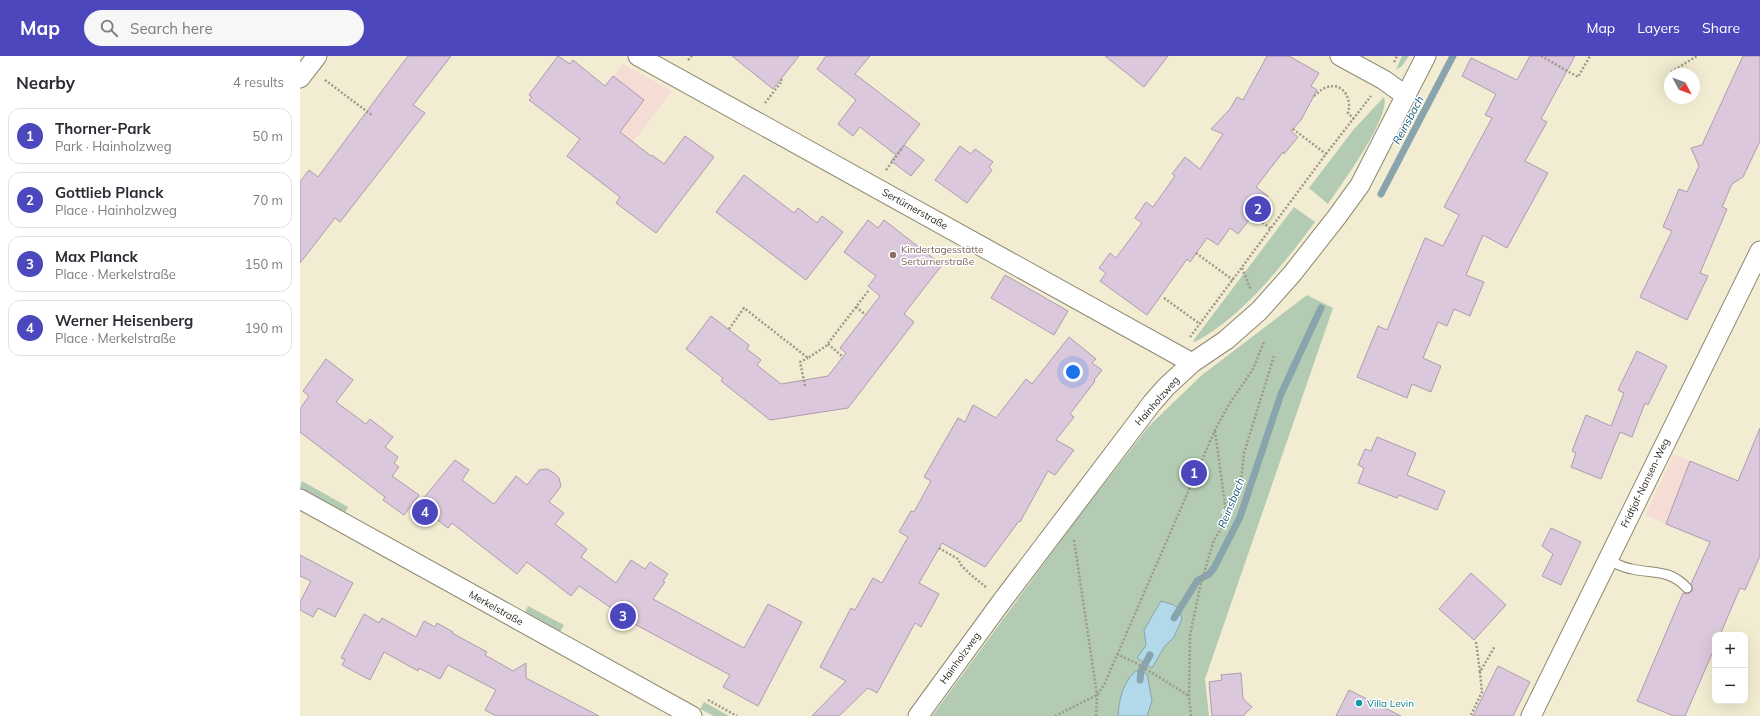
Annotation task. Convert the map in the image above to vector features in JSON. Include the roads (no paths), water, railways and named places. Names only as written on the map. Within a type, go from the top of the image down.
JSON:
[{"type":"street","name":"Sertürnerstraße","points":[[638,56],[1184,359]]},
{"type":"street","points":[[1340,56],[1384,80],[1406,96]]},
{"type":"street","name":"Hainholzweg","points":[[918,716],[1002,601],[1152,403],[1166,387],[1184,359],[1226,340],[1259,311],[1292,274],[1336,218],[1360,185],[1426,56]]},
{"type":"street","name":"Fridtjof-Nansen-Weg","points":[[1531,716],[1760,251]]},
{"type":"street","name":"Merkelstraße","points":[[300,499],[692,716]]},
{"type":"lane","points":[[1608,560],[1629,569],[1662,572],[1674,577],[1687,588]]},
{"type":"water","points":[[1161,601],[1174,605],[1180,611],[1182,619],[1174,637],[1164,647],[1152,668],[1137,658],[1146,645],[1144,630]]},
{"type":"water","points":[[1136,671],[1141,671],[1147,674],[1152,701],[1147,716],[1118,716],[1122,691],[1128,680]]},
{"type":"waterway","name":"Reinsbach","points":[[1381,194],[1453,56]]},
{"type":"waterway","name":"Reinsbach","points":[[1174,618],[1197,581],[1209,574],[1214,568],[1240,517],[1281,394],[1321,308]]},
{"type":"waterway","name":"Reinsbach","points":[[1140,680],[1141,671],[1150,655]]},
{"type":"place","name":"Gottlieb Planck","points":[[1258,209]]},
{"type":"place","name":"Kindertagesstätte Sertürnerstraße","points":[[893,255]]},
{"type":"place","name":"Thorner-Park","points":[[1194,473]]},
{"type":"place","name":"Werner Heisenberg","points":[[425,512]]},
{"type":"place","name":"Max Planck","points":[[623,616]]},
{"type":"place","name":"Villa Levin","points":[[1359,703]]}]
